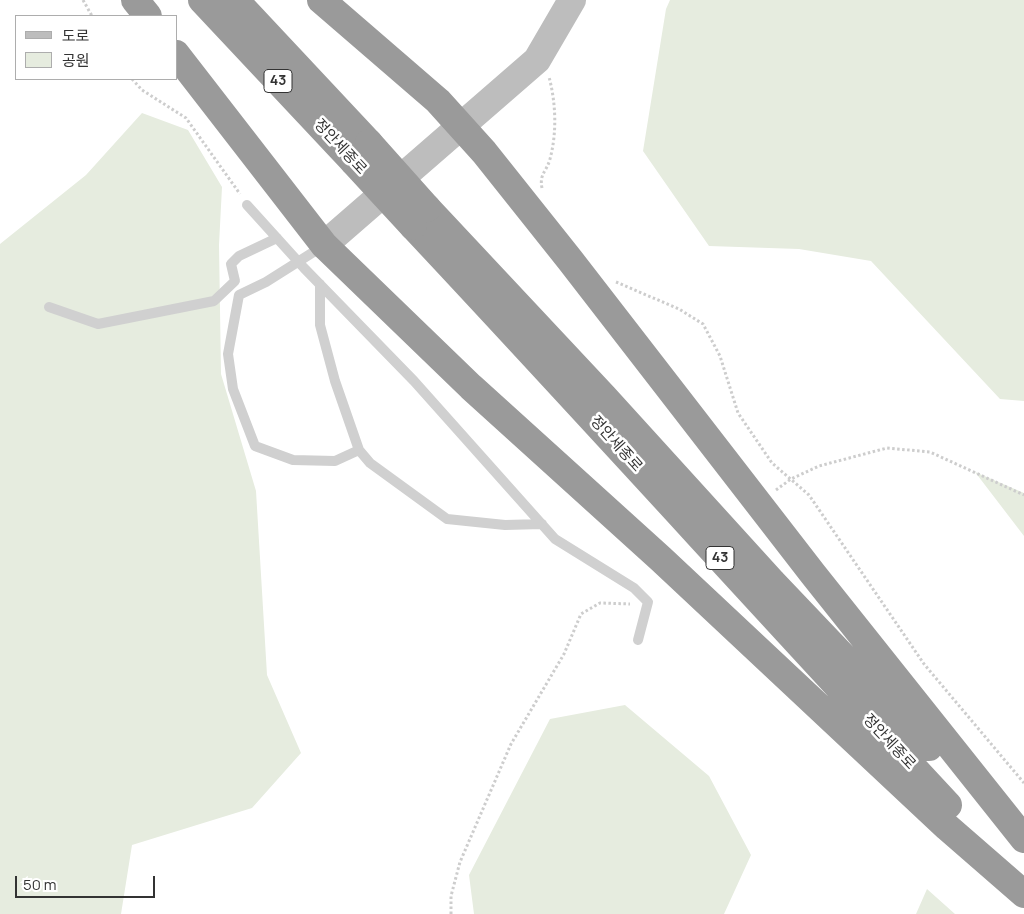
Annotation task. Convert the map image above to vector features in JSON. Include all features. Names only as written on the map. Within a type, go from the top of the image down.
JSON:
[{"type":"highway","points":[[135,0],[147,15]]},
{"type":"highway","name":"정안세종로","points":[[202,0],[362,153]]},
{"type":"highway","name":"정안세종로","points":[[235,0],[362,153],[420,217],[591,416],[758,600],[956,813],[1024,893]]},
{"type":"highway","points":[[320,0],[438,101],[484,152],[813,574],[1024,839]]},
{"type":"highway","points":[[178,57],[324,245],[471,387],[661,559],[947,828],[1024,893]]},
{"type":"highway","name":"정안세종로","points":[[420,217],[604,397],[772,582],[1024,845]]},
{"type":"street","points":[[324,245],[537,60],[572,0]]},
{"type":"lane","points":[[247,205],[299,262],[414,381],[555,538],[634,588],[648,602],[638,640]]},
{"type":"lane","points":[[277,238],[239,256],[231,264],[240,295],[228,354],[232,389],[255,446],[293,460],[335,461],[359,450]]},
{"type":"lane","points":[[240,295],[266,282],[324,245]]},
{"type":"lane","points":[[50,307],[98,324],[214,301],[235,281]]},
{"type":"lane","points":[[320,284],[320,325],[335,381],[359,450],[370,463],[447,519],[505,525],[542,524]]},
{"type":"path","points":[[83,0],[91,15]]},
{"type":"path","points":[[537,60],[550,78],[556,129],[550,160],[540,179],[543,194]]},
{"type":"path","points":[[133,80],[142,90],[186,118],[247,205]]},
{"type":"path","points":[[610,279],[680,309],[703,324],[720,356],[738,413],[772,463],[809,495],[924,664],[1024,783]]},
{"type":"path","points":[[774,491],[791,479],[819,466],[886,448],[930,452],[1024,495]]},
{"type":"path","points":[[451,914],[451,896],[464,853],[511,744],[564,654],[581,614],[600,603],[625,604],[648,602]]},
{"type":"green space","points":[[670,0],[1024,0],[1024,401],[1000,399],[871,261],[799,249],[709,246],[643,151],[666,9]]},
{"type":"green space","points":[[142,113],[188,130],[222,187],[219,245],[221,374],[256,491],[267,675],[301,753],[252,808],[132,845],[121,914],[0,914],[0,244],[86,175]]},
{"type":"green space","points":[[975,472],[1024,493],[1024,536]]},
{"type":"green space","points":[[625,705],[709,776],[751,855],[724,914],[474,914],[469,875],[550,719]]},
{"type":"green space","points":[[927,889],[955,914],[916,914]]}]
